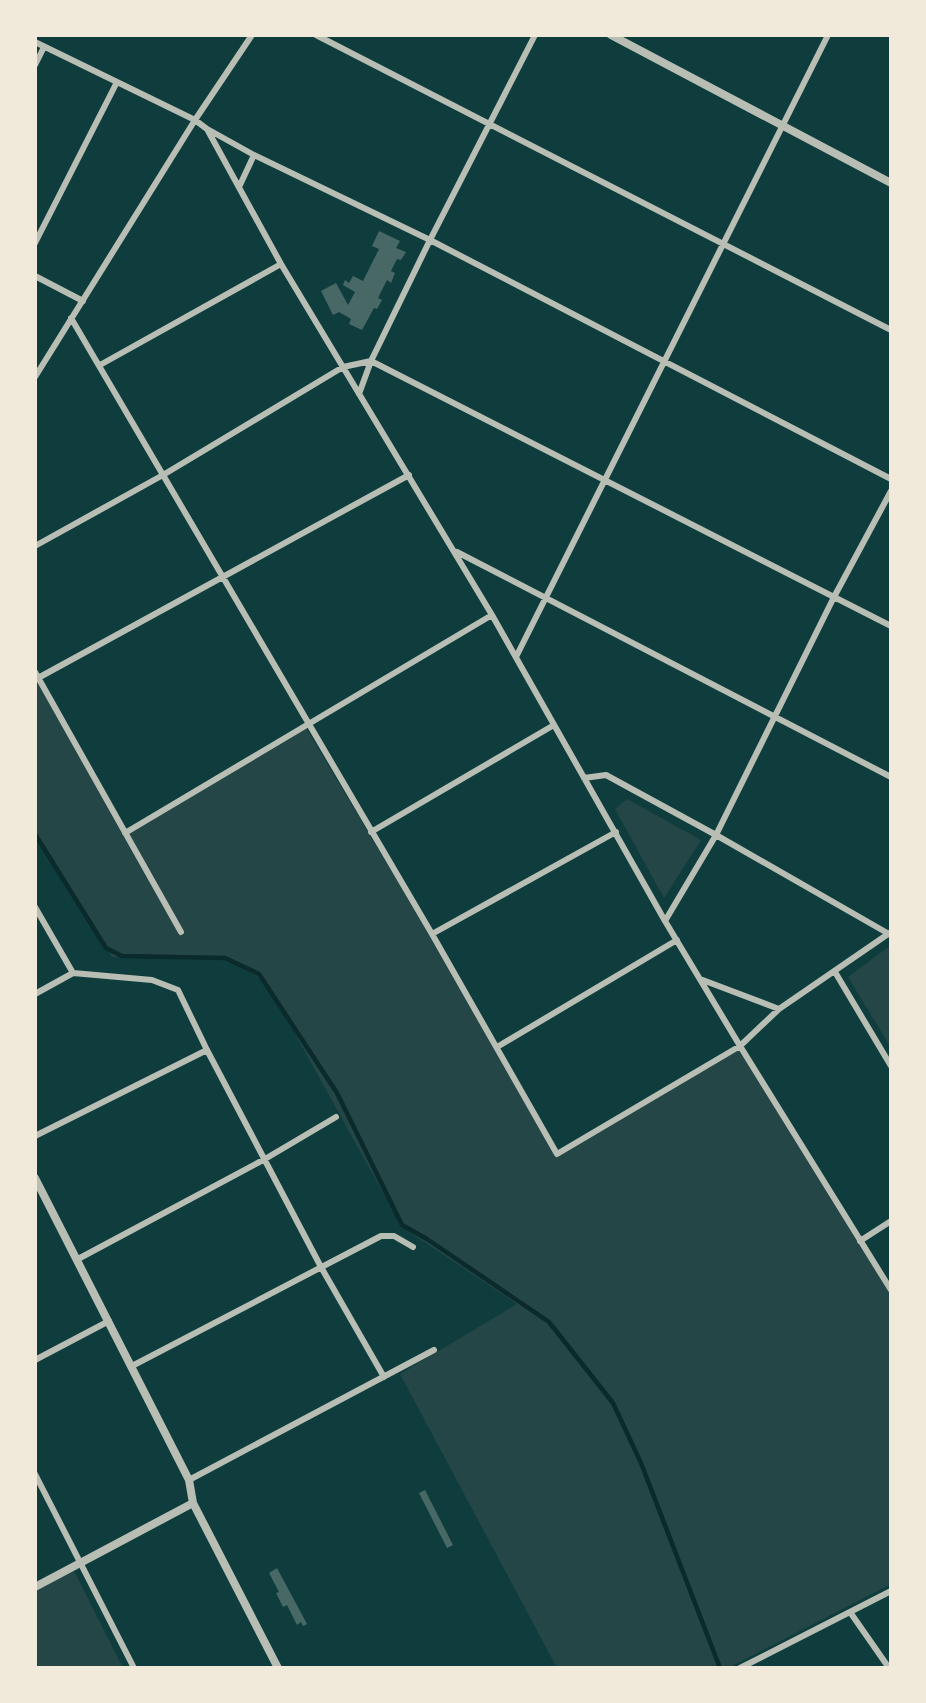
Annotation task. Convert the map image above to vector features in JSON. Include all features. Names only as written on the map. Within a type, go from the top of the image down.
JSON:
[{"type":"street","points":[[35,377],[195,120],[252,35]]},
{"type":"street","points":[[316,35],[891,330]]},
{"type":"street","points":[[359,394],[371,361],[430,240],[535,35]]},
{"type":"street","points":[[611,35],[891,183]]},
{"type":"street","points":[[516,657],[828,35]]},
{"type":"street","points":[[35,42],[195,120],[254,155],[430,240],[891,479]]},
{"type":"street","points":[[35,65],[44,47]]},
{"type":"street","points":[[35,243],[117,82]]},
{"type":"street","points":[[207,129],[240,184],[281,264],[455,551],[665,921],[891,1290]]},
{"type":"street","points":[[240,184],[254,155]]},
{"type":"street","points":[[100,365],[281,264]]},
{"type":"street","points":[[35,276],[83,301]]},
{"type":"street","points":[[71,318],[432,934],[557,1154],[740,1046],[779,1009],[890,933],[606,775],[584,778]]},
{"type":"street","points":[[35,546],[163,475],[342,366],[371,361],[891,626]]},
{"type":"street","points":[[181,932],[37,675],[409,475]]},
{"type":"street","points":[[665,921],[716,835],[834,597],[891,491]]},
{"type":"street","points":[[455,551],[891,777]]},
{"type":"street","points":[[125,833],[492,615]]},
{"type":"street","points":[[371,832],[554,725]]},
{"type":"street","points":[[432,934],[616,832]]},
{"type":"street","points":[[35,907],[73,973]]},
{"type":"street","points":[[497,1047],[677,940]]},
{"type":"street","points":[[835,972],[891,1066]]},
{"type":"street","points":[[35,994],[73,973],[152,980],[178,989],[206,1050],[320,1267],[384,1377]]},
{"type":"street","points":[[700,979],[779,1009]]},
{"type":"street","points":[[35,1136],[206,1050]]},
{"type":"street","points":[[78,1259],[265,1159],[336,1117]]},
{"type":"street","points":[[35,1178],[189,1480],[193,1503],[278,1668]]},
{"type":"street","points":[[860,1241],[891,1221]]},
{"type":"street","points":[[132,1366],[381,1236],[394,1236],[413,1247]]},
{"type":"street","points":[[35,1360],[109,1321]]},
{"type":"street","points":[[189,1480],[434,1350]]},
{"type":"street","points":[[35,1474],[134,1668]]},
{"type":"street","points":[[35,1587],[193,1503]]},
{"type":"street","points":[[740,1668],[891,1591]]},
{"type":"street","points":[[850,1612],[889,1668]]},
{"type":"street","points":[[756,1660],[762,1668]]},
{"type":"shaded area","points":[[38,679],[125,834],[306,728],[557,1156],[739,1048],[891,1294],[891,1584],[728,1668],[557,1668],[400,1374],[517,1304],[402,1227],[267,983],[226,957],[112,957],[35,831],[35,681]]},
{"type":"shaded area","points":[[627,799],[701,840],[664,898],[615,809]]},
{"type":"shaded area","points":[[891,945],[891,1048],[848,977]]},
{"type":"shaded area","points":[[74,1571],[123,1668],[35,1668],[35,1591]]},
{"type":"building","points":[[379,231],[400,241],[396,248],[406,252],[401,260],[397,259],[391,271],[395,273],[391,283],[387,280],[378,298],[382,300],[377,309],[374,308],[362,330],[349,324],[351,319],[339,312],[333,315],[321,291],[336,283],[348,305],[355,292],[343,285],[345,280],[349,283],[353,276],[363,281],[379,249],[372,246]]},
{"type":"building","points":[[425,1490],[453,1545],[447,1548],[419,1493]]},
{"type":"building","points":[[277,1568],[307,1624],[303,1626],[301,1622],[297,1625],[287,1605],[283,1607],[276,1593],[279,1592],[269,1573]]},
{"type":"waterway","points":[[35,834],[106,948],[122,956],[225,958],[259,974],[337,1093],[402,1225],[549,1322],[613,1403],[641,1463],[720,1668]]}]
